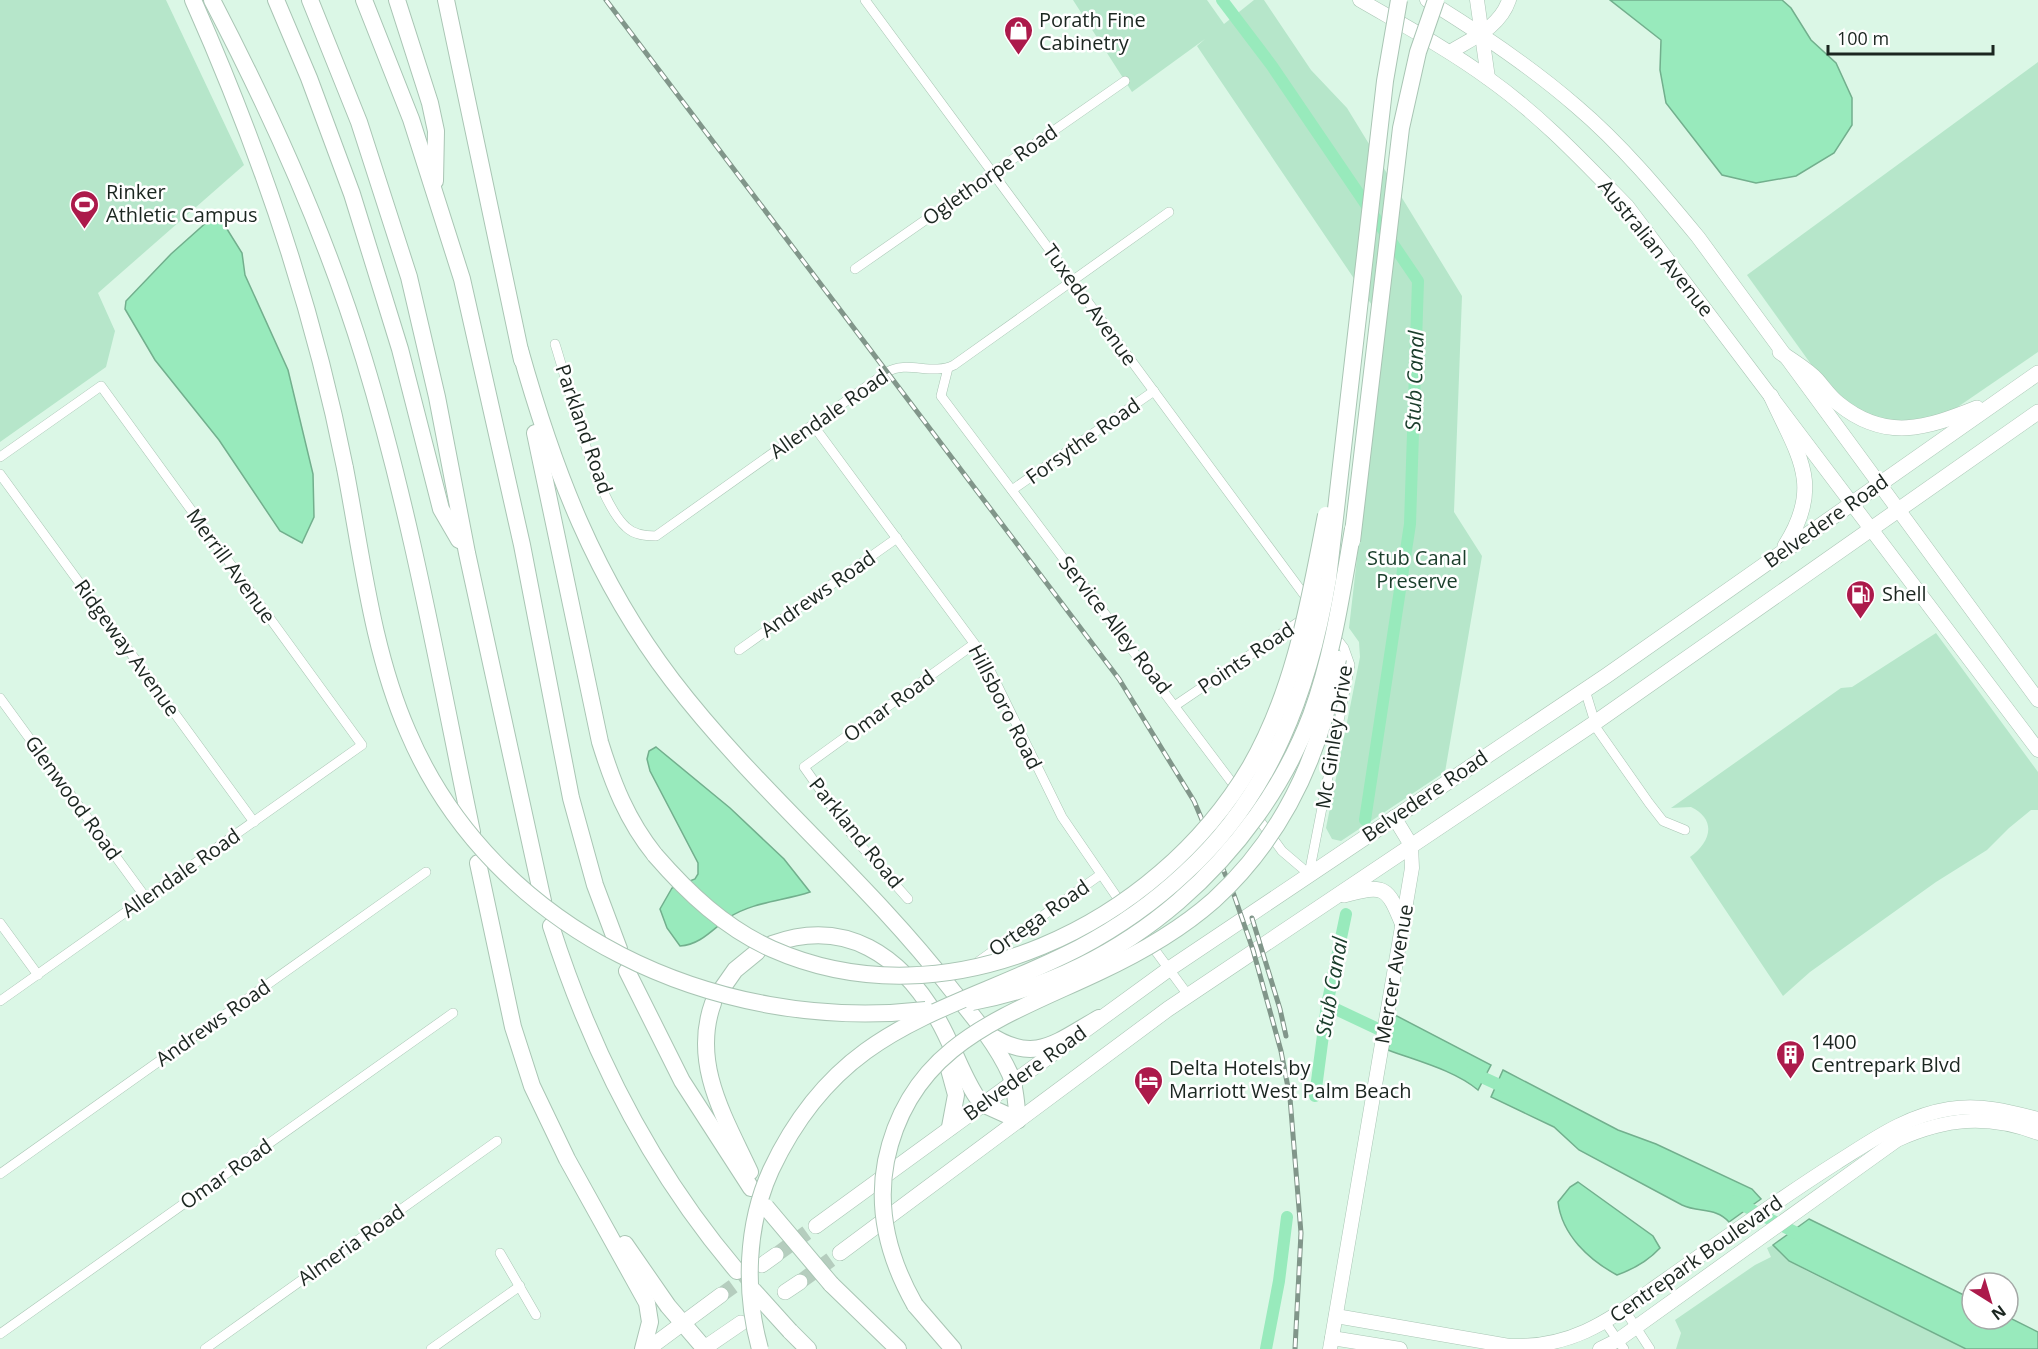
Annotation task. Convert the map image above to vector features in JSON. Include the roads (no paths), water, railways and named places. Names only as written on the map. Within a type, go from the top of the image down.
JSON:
[{"type":"highway","points":[[193,0],[241,111],[277,212],[306,309],[345,468],[377,634],[399,711],[429,777],[455,816],[486,855],[527,892],[577,931],[651,970],[693,987],[736,999],[790,1009],[847,1014],[925,1010],[981,1000],[1029,988],[1076,968],[1118,946],[1157,918],[1213,869],[1244,834],[1275,788],[1310,717],[1331,648],[1353,529]]},
{"type":"highway","points":[[212,0],[301,185],[364,358],[406,511],[472,831]]},
{"type":"highway","points":[[276,0],[317,97],[365,231],[400,349],[441,508],[467,553]]},
{"type":"highway","points":[[310,0],[359,122],[406,267],[435,387],[467,553],[543,901]]},
{"type":"highway","points":[[364,0],[405,101],[462,279],[501,447],[571,798],[595,885],[619,949]]},
{"type":"highway","points":[[397,0],[430,103],[436,131],[434,194]]},
{"type":"highway","points":[[446,0],[600,742],[612,781],[626,813],[655,855],[705,906],[752,939],[810,964],[872,975],[921,976],[993,963],[1062,937],[1106,913],[1146,885],[1200,834],[1234,792],[1267,735],[1283,699],[1299,642],[1342,441]]},
{"type":"highway","points":[[760,1349],[753,1318],[750,1277],[756,1214],[769,1175],[788,1138],[825,1088],[867,1049],[902,1027],[1059,957],[1134,915],[1201,858],[1253,794],[1287,732],[1312,660],[1328,579],[1385,81],[1399,0]]},
{"type":"highway","points":[[953,1349],[915,1305],[895,1264],[886,1231],[883,1208],[888,1152],[905,1106],[932,1067],[966,1037],[1007,1013],[1105,969],[1159,941],[1213,901],[1259,852],[1299,789],[1322,732],[1340,649],[1398,148],[1418,52],[1436,0]]},
{"type":"highway","points":[[520,350],[540,420],[571,507],[603,573],[641,637],[703,718],[903,930],[982,1030],[1013,1082],[1018,1120]]},
{"type":"highway","points":[[478,863],[507,1004],[525,1067],[548,1122],[647,1303],[650,1327],[643,1349]]},
{"type":"highway","points":[[551,926],[579,1004],[615,1085],[645,1139],[711,1239],[738,1271]]},
{"type":"highway","points":[[772,944],[811,935],[833,936],[863,944],[900,968],[922,994],[938,1019],[967,1082],[982,1103],[1018,1120]]},
{"type":"highway","points":[[627,971],[682,1081],[753,1184],[710,1080],[705,1041],[717,996],[735,970],[757,952]]},
{"type":"highway","points":[[922,994],[955,1083],[956,1102],[950,1128]]},
{"type":"highway","points":[[982,1030],[1004,1044],[1020,1050],[1033,1051],[1052,1045],[1099,1018]]},
{"type":"highway","points":[[586,1193],[704,1349]]},
{"type":"highway","points":[[764,1204],[831,1284],[898,1349]]},
{"type":"highway","points":[[753,1290],[808,1349]]},
{"type":"main road","points":[[1780,352],[1816,379],[1828,394],[1846,409],[1872,423],[1890,428],[1931,425],[2002,398]]},
{"type":"main road","name":"Belvedere Road","points":[[816,1226],[1169,969],[1585,690],[2038,373]]},
{"type":"main road","points":[[1771,396],[1801,463],[1806,485],[1803,513],[1781,553]]},
{"type":"main road","name":"Belvedere Road","points":[[840,1253],[1188,995],[1596,722],[2038,412]]},
{"type":"main road","points":[[1332,898],[1369,888],[1381,888],[1391,897],[1403,925]]},
{"type":"main road","points":[[762,1265],[776,1255]]},
{"type":"main road","points":[[785,1292],[800,1282]]},
{"type":"main road","points":[[648,1349],[721,1295]]},
{"type":"main road","points":[[704,1349],[741,1323]]},
{"type":"street","name":"Tuxedo Avenue","points":[[865,0],[1316,610]]},
{"type":"street","name":"Australian Avenue","points":[[1360,0],[1450,52],[1488,78],[1567,142],[1627,206],[2038,750]]},
{"type":"street","name":"Australian Avenue","points":[[1426,0],[1480,33],[1576,105],[1617,145],[1698,237],[1780,352],[2038,700]]},
{"type":"street","points":[[1477,0],[1488,78]]},
{"type":"street","points":[[1450,52],[1503,16],[1509,0]]},
{"type":"street","name":"Oglethorpe Road","points":[[855,269],[1125,81]]},
{"type":"street","points":[[948,368],[1074,282],[1169,212]]},
{"type":"street","name":"Parkland Road","points":[[555,344],[601,489],[626,527],[643,536]]},
{"type":"street","name":"Allendale Road","points":[[643,536],[656,536],[893,368],[948,368]]},
{"type":"street","name":"Service Alley Road","points":[[948,368],[941,396],[1176,705],[1278,846],[1309,874]]},
{"type":"street","name":"Merrill Avenue","points":[[0,457],[101,386],[362,745]]},
{"type":"street","name":"Forsythe Road","points":[[1012,490],[1154,391]]},
{"type":"street","name":"Hillsboro Road","points":[[813,425],[974,644],[1008,705],[1062,817],[1100,874],[1188,995]]},
{"type":"street","name":"Ridgeway Avenue","points":[[0,474],[254,822]]},
{"type":"street","name":"Andrews Road","points":[[739,650],[897,538]]},
{"type":"street","name":"Points Road","points":[[1176,705],[1316,610]]},
{"type":"street","name":"Mc Ginley Drive","points":[[1309,874],[1350,665],[1344,648],[1316,610]]},
{"type":"street","name":"Omar Road","points":[[804,767],[974,644]]},
{"type":"street","points":[[1585,690],[1597,729],[1663,821],[1685,830]]},
{"type":"street","name":"Glenwood Road","points":[[0,698],[146,898]]},
{"type":"street","name":"Allendale Road","points":[[0,1001],[362,745]]},
{"type":"street","name":"Parkland Road","points":[[804,767],[855,839],[908,899]]},
{"type":"street","points":[[1394,817],[1411,845]]},
{"type":"street","name":"Mercer Avenue","points":[[1331,1343],[1403,925],[1413,858],[1411,845]]},
{"type":"street","name":"Andrews Road","points":[[0,1174],[426,872]]},
{"type":"street","name":"Ortega Road","points":[[977,962],[1100,874]]},
{"type":"street","points":[[0,923],[38,975]]},
{"type":"street","name":"Omar Road","points":[[0,1334],[453,1013]]},
{"type":"street","name":"Centrepark Boulevard","points":[[1336,1316],[1509,1346],[1528,1347],[1567,1340],[1605,1322],[1794,1190],[1890,1128],[1910,1119],[1950,1109],[1978,1106],[2001,1109],[2038,1119]]},
{"type":"street","name":"Centrepark Boulevard","points":[[1600,1349],[1621,1345],[1636,1328],[1897,1140],[1941,1124],[1982,1119],[2038,1133]]},
{"type":"street","name":"Almeria Road","points":[[205,1349],[498,1142]]},
{"type":"street","points":[[500,1253],[536,1315]]},
{"type":"street","points":[[431,1349],[520,1286]]},
{"type":"street","points":[[1624,1309],[1650,1349]]},
{"type":"street","points":[[1605,1322],[1621,1345]]},
{"type":"street","points":[[1331,1343],[1400,1349]]},
{"type":"waterway","name":"Stub Canal","points":[[1222,0],[1272,66],[1418,281],[1410,524],[1365,820]]},
{"type":"waterway","name":"Stub Canal","points":[[1315,1096],[1327,1005],[1346,914]]},
{"type":"waterway","points":[[1327,1005],[1393,1036]]},
{"type":"waterway","points":[[1471,1072],[1510,1090]]},
{"type":"waterway","points":[[1735,1201],[1808,1239]]},
{"type":"waterway","name":"Stub Canal","points":[[1266,1349],[1279,1281],[1287,1217]]},
{"type":"tunnel","points":[[776,1255],[816,1226]]},
{"type":"tunnel","points":[[800,1282],[840,1253]]},
{"type":"tunnel","points":[[721,1295],[757,1269]]},
{"type":"railway","points":[[606,0],[1119,679],[1194,801],[1234,895],[1253,950],[1281,1051],[1290,1098],[1301,1233],[1295,1349]]},
{"type":"railway","points":[[1252,918],[1286,1036]]},
{"type":"place","name":"Porath Fine Cabinetry","points":[[1018,56]]},
{"type":"place","name":"Rinker Athletic Campus","points":[[85,230]]},
{"type":"place","name":"Shell","points":[[1861,620]]},
{"type":"place","name":"1400 Centrepark Blvd","points":[[1790,1080]]},
{"type":"place","name":"Delta Hotels by Marriott West Palm Beach","points":[[1148,1106]]},
{"type":"park label","name":"Stub Canal Preserve","points":[[1417,570]]}]
